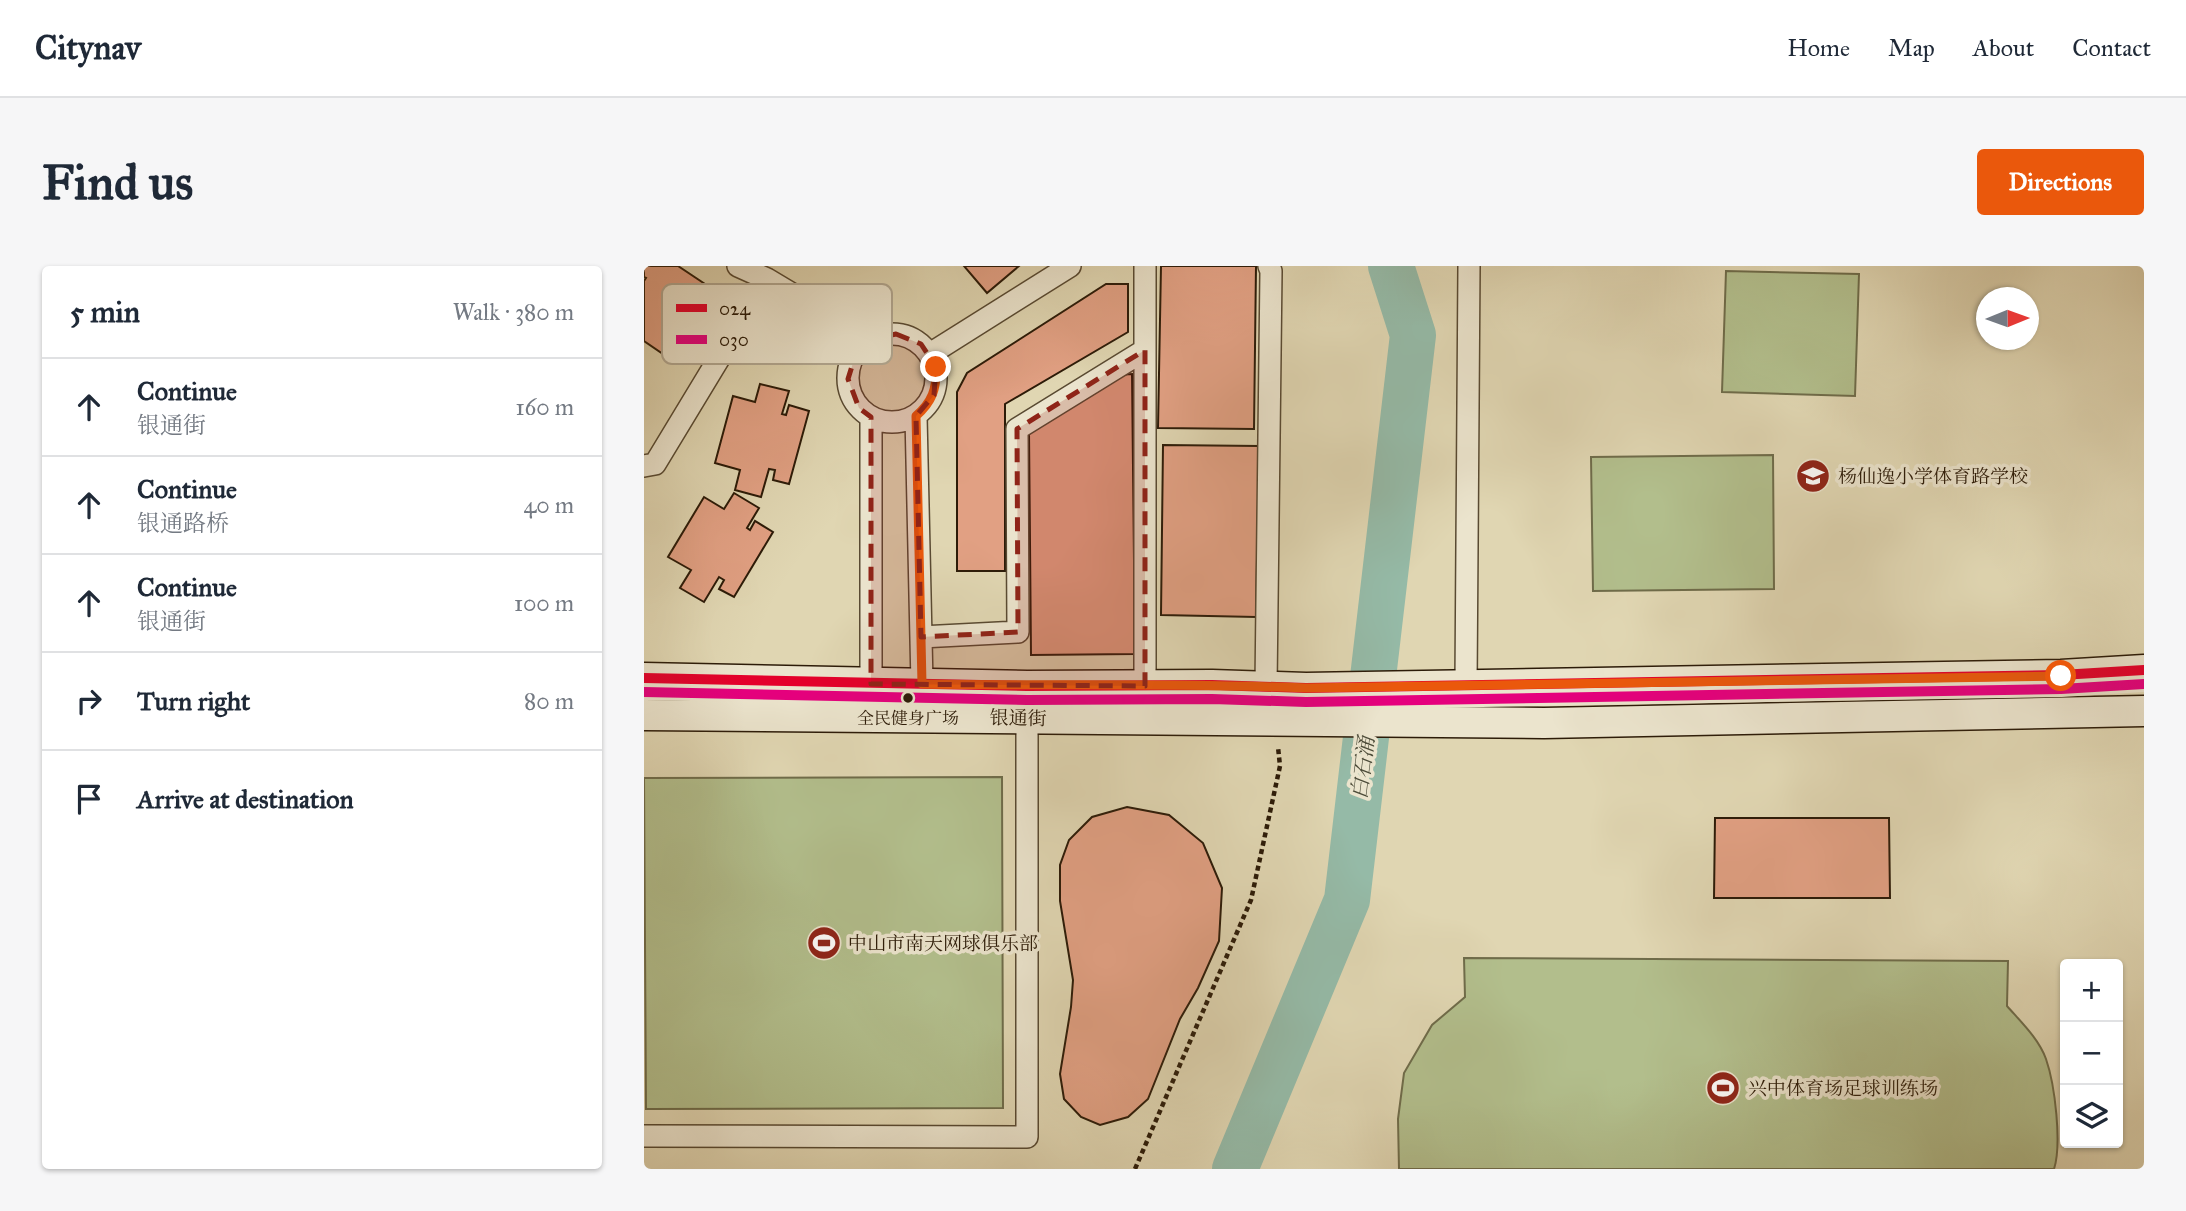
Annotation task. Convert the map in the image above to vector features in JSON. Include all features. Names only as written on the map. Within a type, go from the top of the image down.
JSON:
[{"type":"street","points":[[738,266],[775,284]]},
{"type":"street","points":[[930,355],[1070,266]]},
{"type":"street","points":[[1145,266],[1145,686]]},
{"type":"street","points":[[1266,686],[1269,266]]},
{"type":"street","points":[[1469,266],[1456,685],[2061,676],[2144,670]]},
{"type":"street","points":[[764,284],[767,279]]},
{"type":"street","points":[[850,364],[848,379],[851,394],[859,408],[871,418],[894,423],[916,416],[927,407],[934,395],[936,367],[921,344],[909,337],[892,334]]},
{"type":"street","points":[[921,636],[1018,632],[1017,429],[1145,350]]},
{"type":"street","points":[[644,466],[654,464],[715,364]]},
{"type":"street","points":[[916,416],[922,684]]},
{"type":"street","points":[[871,418],[872,684]]},
{"type":"street","name":"银通街","points":[[644,678],[1027,686],[1306,688],[1456,685]]},
{"type":"street","points":[[644,1136],[1027,1137],[1027,686]]},
{"type":"street","name":"银通街","points":[[644,715],[1544,723],[2144,711]]},
{"type":"path","points":[[1135,1169],[1251,900],[1280,766],[1277,721]]},
{"type":"highlighted area","points":[[896,334],[921,344],[936,367],[934,395],[916,416],[921,637],[1018,632],[1017,429],[1145,350],[1145,686],[871,684],[871,417],[859,408],[848,379],[857,350],[869,340]]},
{"type":"green space","points":[[1726,271],[1859,274],[1855,396],[1722,392]]},
{"type":"green space","points":[[1773,455],[1774,589],[1593,591],[1591,457]]},
{"type":"green space","name":"中山市南天网球俱乐部","points":[[1002,777],[1003,1108],[646,1109],[644,778]]},
{"type":"green space","points":[[1464,958],[2008,961],[2007,1006],[2039,1045],[2049,1070],[2055,1099],[2057,1130],[2054,1169],[1399,1169],[1398,1119],[1404,1073],[1432,1025],[1465,997]]},
{"type":"building","points":[[644,266],[678,266],[705,284],[662,284],[662,353],[644,341]]},
{"type":"building","points":[[964,266],[1019,266],[987,293]]},
{"type":"building","points":[[1161,266],[1256,266],[1254,429],[1158,428]]},
{"type":"building","points":[[1106,284],[1128,284],[1128,332],[1005,404],[1005,571],[957,571],[957,392],[967,373]]},
{"type":"building","points":[[1132,374],[1135,654],[1031,655],[1029,432],[1117,375]]},
{"type":"building","points":[[760,384],[789,391],[782,414],[786,415],[789,405],[809,411],[789,484],[773,480],[775,470],[769,469],[761,497],[735,490],[740,470],[715,463],[733,396],[755,402]]},
{"type":"building","points":[[1163,445],[1259,446],[1256,617],[1161,615]]},
{"type":"building","points":[[734,493],[759,508],[747,528],[750,530],[755,521],[773,532],[734,597],[719,589],[724,580],[719,577],[704,602],[680,588],[691,570],[668,557],[704,497],[724,509]]},
{"type":"building","points":[[1127,807],[1169,815],[1203,843],[1222,888],[1219,941],[1198,988],[1180,1019],[1148,1099],[1128,1117],[1100,1125],[1081,1117],[1064,1099],[1060,1074],[1073,980],[1060,901],[1060,865],[1069,840],[1092,817]]},
{"type":"building","points":[[1715,818],[1889,818],[1890,898],[1714,898]]},
{"type":"waterway","name":"白石涌","points":[[1235,1169],[1347,900],[1413,335],[1391,266]]},
{"type":"transit line","name":"024","points":[[644,678],[1027,686],[1212,685],[1306,688],[2061,675],[2144,670]]},
{"type":"transit line","name":"030","points":[[644,692],[1027,700],[1212,699],[1306,702],[2061,689],[2144,684]]},
{"type":"place","name":"杨仙逸小学体育路学校","points":[[1813,476]]},
{"type":"place","name":"全民健身广场","points":[[908,698]]},
{"type":"place","name":"中山市南天网球俱乐部","points":[[824,943]]},
{"type":"place","name":"兴中体育场足球训练场","points":[[1723,1088]]},
{"type":"route","points":[[936,367],[934,395],[927,407],[916,416],[922,684],[1306,688],[2061,676]]}]
